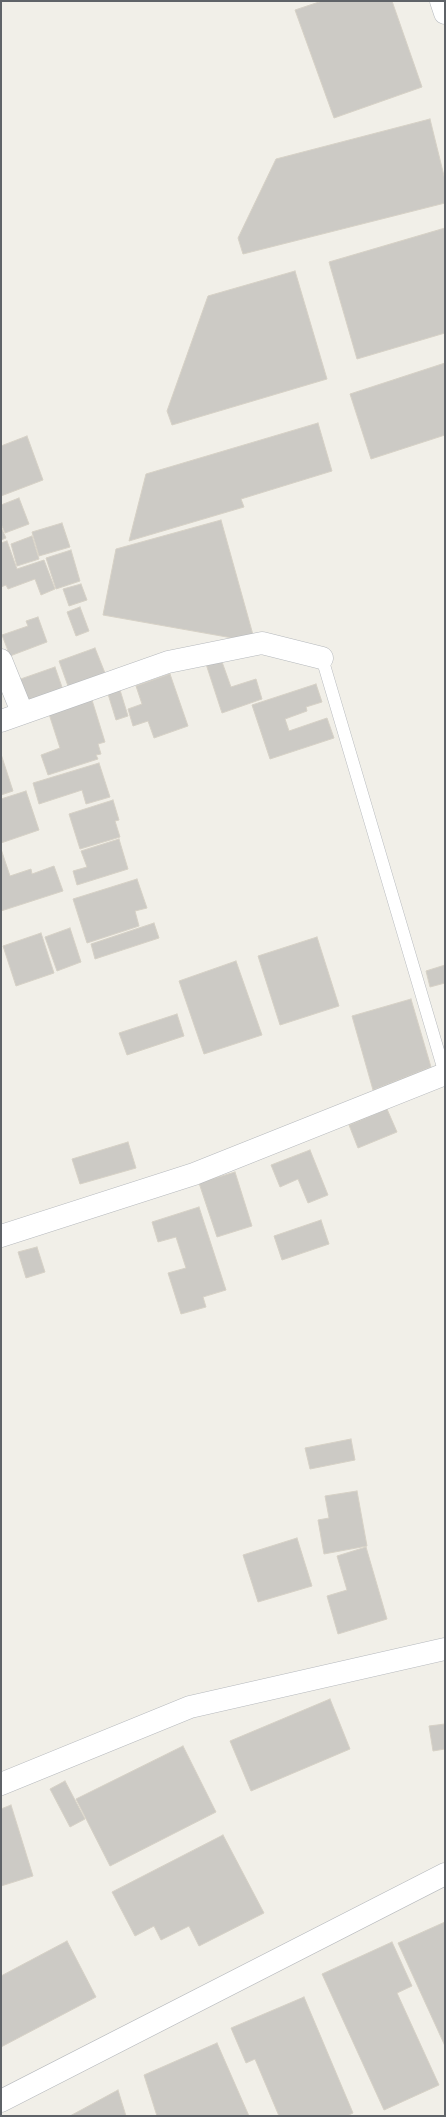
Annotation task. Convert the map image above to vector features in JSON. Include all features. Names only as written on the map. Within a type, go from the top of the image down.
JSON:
[{"type":"street","points":[[441,1],[445,13]]},
{"type":"street","points":[[1,721],[22,712],[168,662],[262,644],[322,658]]},
{"type":"street","points":[[1,660],[22,712]]},
{"type":"street","points":[[1,1236],[194,1174],[445,1074]]},
{"type":"street","points":[[1,1784],[190,1707],[445,1649]]},
{"type":"street","points":[[1,2101],[445,1874]]},
{"type":"lane","points":[[322,658],[445,1074]]},
{"type":"building","points":[[322,1],[392,1],[422,87],[334,118],[295,10]]},
{"type":"building","points":[[430,119],[445,180],[445,203],[243,254],[238,238],[276,159]]},
{"type":"building","points":[[445,228],[445,333],[357,359],[329,262]]},
{"type":"building","points":[[295,271],[327,379],[172,425],[167,411],[208,296]]},
{"type":"building","points":[[445,363],[445,435],[371,459],[350,394]]},
{"type":"building","points":[[318,423],[332,471],[241,499],[244,507],[129,541],[146,474]]},
{"type":"building","points":[[27,436],[43,480],[1,496],[1,446]]},
{"type":"building","points":[[19,498],[29,524],[5,533],[1,524],[1,505]]},
{"type":"building","points":[[221,520],[255,642],[103,615],[116,549]]},
{"type":"building","points":[[62,523],[70,547],[39,556],[32,532]]},
{"type":"building","points":[[1,527],[6,538],[1,540]]},
{"type":"building","points":[[32,536],[39,559],[17,566],[11,544]]},
{"type":"building","points":[[7,541],[17,569],[44,560],[55,589],[41,595],[35,579],[8,589],[6,585],[1,587],[1,543]]},
{"type":"building","points":[[71,550],[80,581],[56,589],[46,558]]},
{"type":"building","points":[[81,584],[87,600],[69,606],[63,589]]},
{"type":"building","points":[[80,607],[89,631],[76,636],[67,612]]},
{"type":"building","points":[[38,617],[47,642],[10,656],[2,635],[28,626],[26,621]]},
{"type":"building","points":[[95,648],[105,673],[68,686],[59,661]]},
{"type":"building","points":[[221,659],[231,687],[256,679],[262,699],[222,713],[206,664]]},
{"type":"building","points":[[55,667],[63,690],[24,704],[15,681]]},
{"type":"building","points":[[170,674],[188,726],[154,738],[148,721],[133,726],[128,709],[142,704],[136,686]]},
{"type":"building","points":[[316,684],[322,702],[306,707],[307,711],[285,719],[289,731],[327,718],[334,738],[270,759],[252,705]]},
{"type":"building","points":[[120,690],[128,716],[116,720],[108,694]]},
{"type":"building","points":[[92,700],[105,742],[98,744],[101,754],[96,755],[98,759],[48,775],[41,755],[60,748],[49,714]]},
{"type":"building","points":[[1,754],[13,791],[1,795]]},
{"type":"building","points":[[99,763],[110,797],[86,804],[82,790],[39,804],[33,783]]},
{"type":"building","points":[[26,791],[39,830],[1,843],[1,799]]},
{"type":"building","points":[[113,800],[119,820],[115,821],[120,837],[80,849],[69,814]]},
{"type":"building","points":[[119,839],[128,869],[77,885],[73,871],[87,867],[81,851]]},
{"type":"building","points":[[1,849],[10,876],[31,869],[32,874],[54,866],[63,891],[1,911]]},
{"type":"building","points":[[137,879],[147,908],[135,911],[139,926],[87,943],[73,899]]},
{"type":"building","points":[[154,923],[159,938],[95,959],[91,944]]},
{"type":"building","points":[[70,928],[81,962],[57,971],[45,937]]},
{"type":"building","points":[[41,933],[54,973],[16,986],[3,946]]},
{"type":"building","points":[[317,937],[339,1006],[280,1025],[258,956]]},
{"type":"building","points":[[236,961],[262,1035],[204,1054],[179,981]]},
{"type":"building","points":[[445,965],[445,983],[430,987],[426,971]]},
{"type":"building","points":[[411,999],[431,1067],[373,1090],[352,1016]]},
{"type":"building","points":[[177,1014],[184,1036],[127,1055],[119,1033]]},
{"type":"building","points":[[387,1109],[397,1132],[358,1148],[349,1125]]},
{"type":"building","points":[[128,1142],[136,1168],[80,1184],[72,1159]]},
{"type":"building","points":[[310,1150],[328,1195],[308,1203],[298,1179],[280,1187],[271,1165]]},
{"type":"building","points":[[235,1172],[252,1226],[217,1237],[199,1183]]},
{"type":"building","points":[[199,1207],[226,1290],[203,1297],[206,1307],[181,1314],[168,1273],[186,1268],[176,1237],[158,1242],[152,1222]]},
{"type":"building","points":[[321,1220],[329,1244],[282,1260],[274,1236]]},
{"type":"building","points":[[37,1247],[45,1272],[26,1278],[18,1252]]},
{"type":"building","points":[[351,1439],[355,1460],[310,1469],[305,1448]]},
{"type":"building","points":[[357,1491],[367,1546],[324,1554],[318,1520],[329,1518],[325,1496]]},
{"type":"building","points":[[297,1538],[312,1586],[258,1602],[243,1555]]},
{"type":"building","points":[[366,1547],[387,1619],[338,1634],[327,1596],[347,1590],[337,1556]]},
{"type":"building","points":[[330,1699],[350,1749],[251,1791],[230,1741]]},
{"type":"building","points":[[445,1724],[445,1749],[433,1751],[429,1726]]},
{"type":"building","points":[[183,1746],[216,1812],[110,1866],[76,1799]]},
{"type":"building","points":[[65,1781],[85,1819],[70,1827],[50,1789]]},
{"type":"building","points":[[11,1805],[33,1876],[1,1886],[1,1809]]},
{"type":"building","points":[[223,1835],[264,1913],[199,1946],[189,1926],[161,1940],[154,1926],[135,1936],[112,1892]]},
{"type":"building","points":[[445,1922],[445,2046],[398,1943]]},
{"type":"building","points":[[67,1941],[96,1997],[1,2047],[1,1976]]},
{"type":"building","points":[[392,1942],[412,1986],[397,1993],[439,2085],[384,2110],[322,1974]]},
{"type":"building","points":[[304,1997],[353,2113],[347,2116],[279,2116],[255,2059],[246,2063],[231,2028]]},
{"type":"building","points":[[217,2043],[249,2116],[157,2116],[144,2075]]},
{"type":"building","points":[[118,2090],[126,2116],[70,2116]]}]
